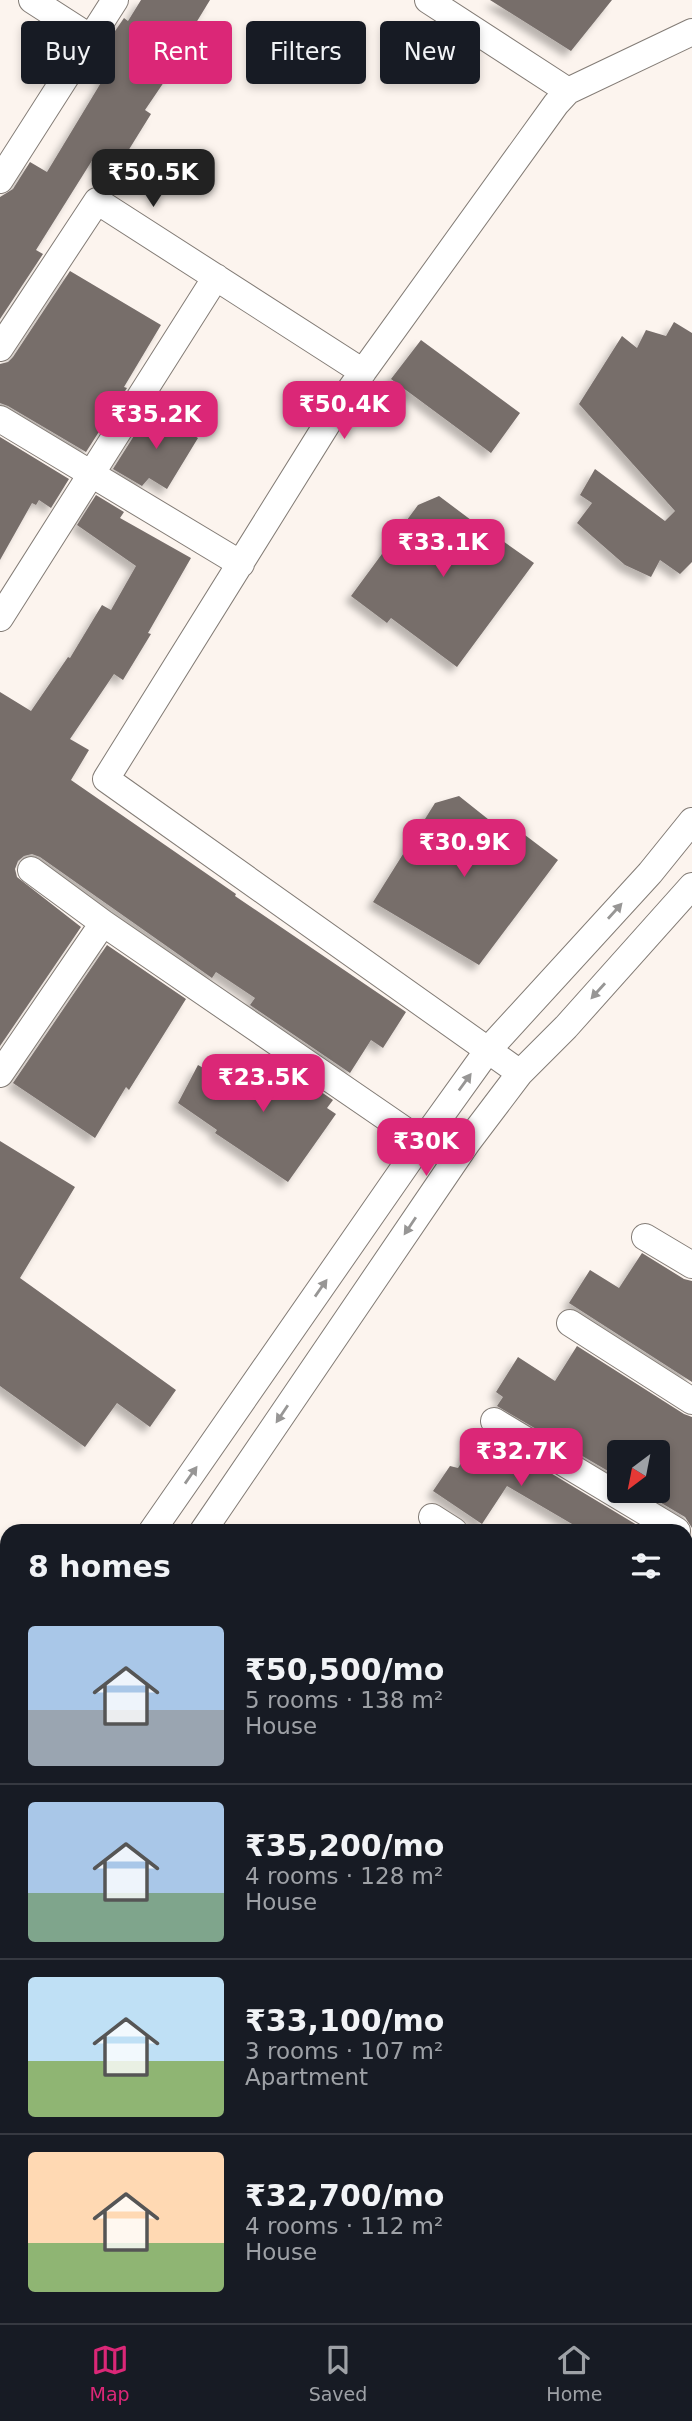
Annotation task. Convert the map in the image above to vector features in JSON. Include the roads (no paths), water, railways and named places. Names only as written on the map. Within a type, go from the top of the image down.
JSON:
[{"type":"street","points":[[32,0],[65,21]]},
{"type":"street","points":[[101,21],[114,0]]},
{"type":"street","points":[[428,0],[568,91]]},
{"type":"street","points":[[520,1073],[106,779],[339,405],[556,104],[568,91],[692,32]]},
{"type":"street","points":[[0,180],[62,84]]},
{"type":"street","points":[[0,348],[97,201],[363,372]]},
{"type":"street","points":[[0,618],[216,278]]},
{"type":"street","points":[[0,419],[241,564]]},
{"type":"street","points":[[157,1524],[488,1050],[650,873],[692,821]]},
{"type":"street","points":[[32,870],[103,923],[422,1142]]},
{"type":"street","points":[[207,1524],[467,1143],[520,1073],[566,1027],[692,886]]},
{"type":"street","points":[[0,1074],[103,923]]},
{"type":"street","points":[[645,1237],[692,1265]]},
{"type":"street","points":[[570,1323],[692,1401]]},
{"type":"street","points":[[494,1420],[665,1524]]}]
